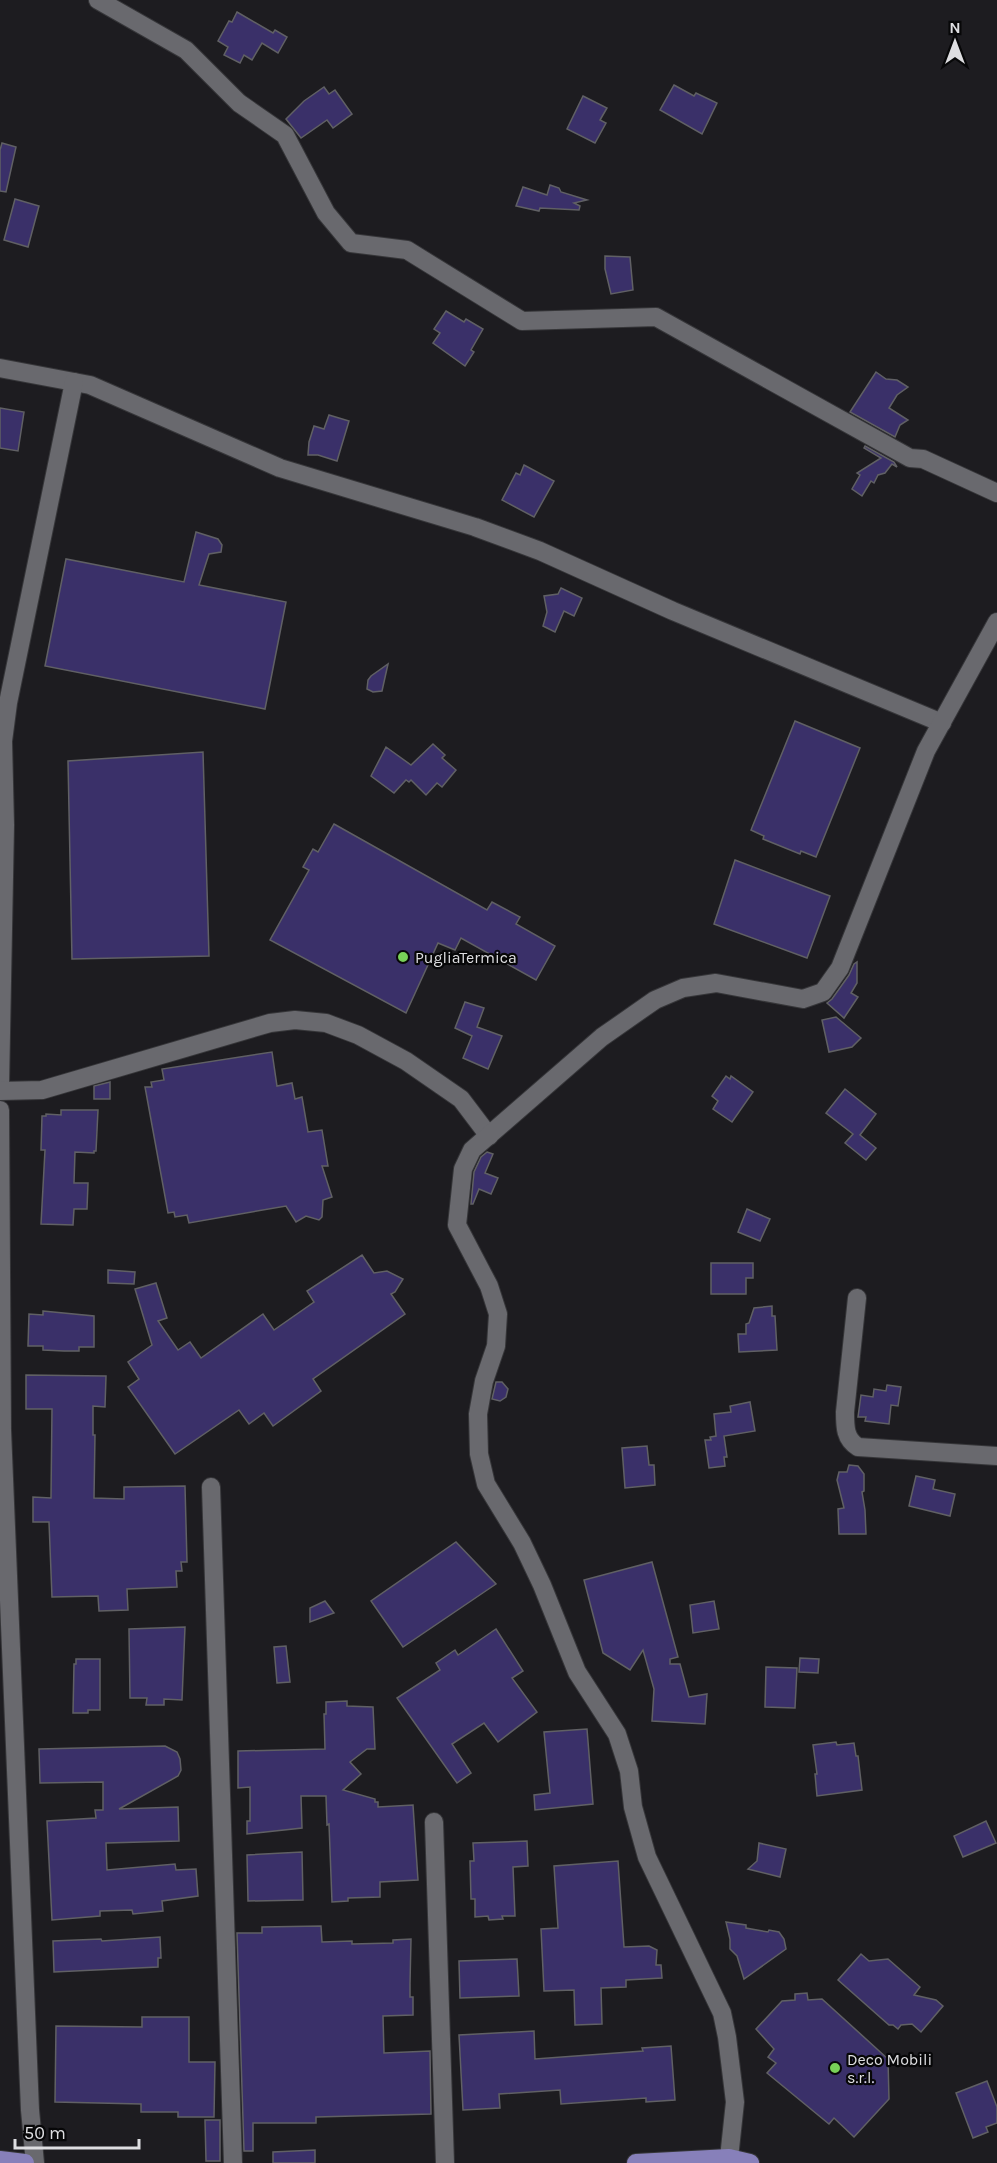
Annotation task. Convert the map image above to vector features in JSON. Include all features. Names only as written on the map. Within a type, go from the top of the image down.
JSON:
[{"type":"main road","points":[[636,2163],[729,2158],[750,2163]]},
{"type":"main road","points":[[0,2160],[25,2163]]},
{"type":"street","points":[[98,0],[186,50],[239,103],[285,135],[326,213],[351,243],[407,250],[522,321],[656,317],[910,458],[923,459],[997,493]]},
{"type":"street","points":[[0,368],[90,385],[280,468],[475,527],[540,551],[673,611],[942,723]]},
{"type":"street","points":[[0,1086],[5,825],[3,741],[8,703],[74,382]]},
{"type":"street","points":[[729,2158],[735,2102],[722,2013],[647,1857],[633,1807],[629,1771],[617,1734],[577,1672],[527,1554],[486,1484],[478,1454],[478,1414],[484,1381],[496,1346],[498,1314],[489,1286],[457,1225],[459,1189],[464,1164],[472,1150],[602,1037],[655,1000],[683,988],[716,983],[803,999],[823,992],[840,968],[926,751],[997,622]]},
{"type":"street","points":[[0,1091],[42,1090],[270,1023],[295,1020],[326,1023],[358,1035],[406,1061],[461,1099],[489,1136]]},
{"type":"street","points":[[0,1110],[2,1430],[30,2110],[35,2163]]},
{"type":"street","points":[[857,1298],[845,1412],[846,1431],[851,1443],[858,1447],[997,1456]]},
{"type":"street","points":[[211,1487],[233,2163]]},
{"type":"street","points":[[434,1822],[445,2163]]},
{"type":"building","points":[[237,12],[273,33],[275,30],[287,37],[278,53],[262,43],[252,60],[244,55],[240,63],[224,55],[228,47],[218,41]]},
{"type":"building","points":[[674,85],[694,96],[696,93],[717,103],[702,134],[660,110]]},
{"type":"building","points":[[324,87],[329,94],[335,90],[352,114],[333,128],[327,120],[301,138],[286,119],[304,101]]},
{"type":"building","points":[[583,96],[607,108],[600,120],[606,123],[595,143],[567,129]]},
{"type":"building","points":[[2,143],[16,147],[6,192],[0,191]]},
{"type":"building","points":[[550,185],[559,188],[561,192],[587,200],[574,203],[580,206],[579,210],[540,208],[539,211],[516,206],[523,187],[547,195]]},
{"type":"building","points":[[15,199],[39,206],[28,247],[4,240]]},
{"type":"building","points":[[605,256],[630,257],[633,290],[611,294],[605,269]]},
{"type":"building","points":[[446,311],[464,322],[466,319],[483,329],[471,350],[474,352],[465,366],[433,343],[440,333],[434,329]]},
{"type":"building","points":[[876,372],[886,379],[897,380],[908,387],[897,395],[889,408],[908,420],[900,425],[895,437],[850,412]]},
{"type":"building","points":[[0,408],[24,412],[18,451],[0,448]]},
{"type":"building","points":[[329,415],[349,421],[337,461],[318,455],[308,455],[314,426],[324,429]]},
{"type":"building","points":[[865,446],[894,462],[897,467],[892,464],[885,473],[878,475],[874,483],[871,481],[862,496],[852,489],[860,475],[857,473],[881,458],[864,448]]},
{"type":"building","points":[[524,465],[554,481],[534,517],[502,500],[516,473],[520,475]]},
{"type":"building","points":[[196,532],[218,539],[222,545],[221,552],[209,554],[199,585],[286,602],[265,709],[45,666],[66,559],[184,582]]},
{"type":"building","points":[[561,588],[582,598],[574,616],[564,611],[555,632],[543,626],[547,612],[544,596],[558,594]]},
{"type":"building","points":[[388,664],[382,691],[373,692],[367,689],[371,676]]},
{"type":"building","points":[[795,721],[860,748],[816,857],[801,851],[800,854],[763,839],[764,836],[751,830]]},
{"type":"building","points":[[433,744],[445,755],[442,758],[456,770],[442,787],[437,783],[426,795],[411,780],[409,782],[406,780],[394,793],[371,776],[386,747],[411,765]]},
{"type":"building","points":[[203,752],[209,956],[72,959],[68,761]]},
{"type":"building","points":[[334,824],[487,910],[492,902],[520,917],[516,924],[555,946],[536,980],[461,938],[455,950],[438,943],[406,1013],[270,940],[309,870],[303,867],[313,849],[318,852]]},
{"type":"building","points":[[735,860],[830,896],[807,958],[714,924]]},
{"type":"building","points":[[857,962],[857,983],[851,993],[858,997],[844,1018],[827,1003]]},
{"type":"building","points":[[465,1002],[484,1008],[477,1027],[502,1036],[488,1069],[463,1058],[472,1036],[455,1028]]},
{"type":"building","points":[[836,1017],[861,1038],[852,1047],[829,1052],[822,1020]]},
{"type":"building","points":[[272,1052],[277,1086],[292,1083],[295,1099],[302,1097],[308,1132],[322,1130],[328,1166],[322,1166],[332,1197],[323,1200],[322,1217],[319,1220],[306,1216],[296,1222],[286,1206],[189,1223],[187,1215],[175,1217],[174,1212],[168,1213],[145,1087],[152,1087],[151,1082],[164,1080],[162,1069]]},
{"type":"building","points":[[726,1076],[730,1079],[731,1076],[753,1092],[732,1122],[713,1109],[718,1101],[712,1096]]},
{"type":"building","points":[[110,1082],[110,1099],[94,1099],[94,1086]]},
{"type":"building","points":[[845,1089],[876,1114],[860,1135],[876,1148],[866,1160],[845,1143],[853,1134],[826,1113]]},
{"type":"building","points":[[61,1110],[98,1110],[96,1151],[94,1153],[75,1152],[74,1183],[88,1183],[87,1209],[74,1209],[73,1225],[41,1224],[45,1150],[41,1150],[42,1116],[61,1115]]},
{"type":"building","points":[[487,1152],[493,1154],[485,1173],[498,1178],[491,1194],[479,1189],[471,1204],[474,1172],[481,1157]]},
{"type":"building","points":[[747,1209],[770,1219],[760,1241],[738,1232]]},
{"type":"building","points":[[362,1255],[374,1273],[387,1271],[403,1279],[395,1292],[391,1294],[405,1314],[313,1379],[321,1391],[273,1426],[264,1413],[249,1424],[239,1410],[175,1454],[128,1387],[139,1379],[128,1362],[152,1345],[135,1289],[156,1283],[167,1318],[158,1321],[178,1350],[190,1342],[201,1358],[263,1314],[274,1330],[314,1302],[307,1291]]},
{"type":"building","points":[[711,1263],[753,1263],[753,1278],[746,1278],[746,1294],[711,1294]]},
{"type":"building","points":[[108,1270],[135,1272],[134,1284],[108,1283]]},
{"type":"building","points":[[772,1306],[772,1316],[775,1316],[777,1350],[739,1352],[738,1334],[746,1334],[746,1324],[749,1323],[754,1308]]},
{"type":"building","points":[[43,1311],[94,1316],[94,1347],[79,1347],[79,1351],[64,1351],[43,1350],[43,1346],[28,1346],[29,1314],[43,1315]]},
{"type":"building","points":[[26,1375],[106,1376],[105,1407],[93,1406],[94,1498],[124,1499],[124,1487],[185,1486],[187,1562],[181,1562],[182,1571],[176,1571],[177,1587],[127,1589],[128,1610],[99,1611],[98,1596],[52,1597],[49,1522],[33,1522],[33,1497],[51,1498],[52,1409],[26,1409]]},
{"type":"building","points":[[496,1382],[502,1382],[508,1389],[506,1397],[500,1401],[492,1399]]},
{"type":"building","points":[[887,1385],[901,1387],[898,1406],[891,1405],[889,1424],[865,1421],[866,1417],[858,1417],[861,1395],[873,1397],[874,1389],[886,1391]]},
{"type":"building","points":[[750,1402],[755,1431],[724,1436],[727,1457],[724,1457],[725,1466],[709,1468],[705,1440],[711,1440],[710,1437],[716,1436],[714,1414],[731,1412],[730,1406]]},
{"type":"building","points":[[647,1446],[649,1465],[654,1465],[655,1485],[625,1488],[622,1448]]},
{"type":"building","points":[[849,1465],[858,1466],[864,1474],[864,1491],[862,1492],[866,1534],[839,1534],[838,1509],[844,1508],[837,1480],[839,1472],[847,1472]]},
{"type":"building","points":[[916,1476],[935,1480],[933,1489],[955,1494],[950,1516],[909,1506]]},
{"type":"building","points":[[456,1542],[496,1584],[403,1647],[371,1601]]},
{"type":"building","points":[[652,1562],[678,1657],[670,1659],[670,1664],[680,1664],[689,1697],[707,1694],[705,1724],[652,1721],[654,1689],[643,1650],[630,1670],[603,1653],[584,1580]]},
{"type":"building","points":[[325,1601],[334,1613],[310,1622],[310,1608]]},
{"type":"building","points":[[714,1601],[719,1629],[693,1633],[690,1605]]},
{"type":"building","points":[[185,1627],[182,1700],[164,1699],[164,1705],[146,1705],[147,1698],[130,1698],[129,1629]]},
{"type":"building","points":[[496,1629],[523,1671],[512,1678],[537,1712],[498,1742],[484,1723],[452,1744],[471,1773],[457,1783],[397,1698],[440,1670],[436,1663],[455,1650],[458,1655]]},
{"type":"building","points":[[286,1646],[290,1682],[277,1683],[274,1647]]},
{"type":"building","points":[[800,1658],[819,1659],[818,1673],[799,1672]]},
{"type":"building","points":[[76,1659],[100,1659],[100,1710],[73,1713]]},
{"type":"building","points":[[766,1667],[797,1668],[795,1708],[765,1707]]},
{"type":"building","points":[[347,1701],[347,1706],[373,1707],[375,1749],[367,1749],[350,1762],[361,1774],[343,1790],[375,1799],[378,1807],[413,1805],[418,1880],[380,1882],[380,1897],[348,1898],[348,1901],[332,1902],[326,1796],[301,1796],[302,1828],[247,1834],[247,1821],[250,1821],[250,1787],[238,1788],[238,1751],[325,1749],[326,1702]]},
{"type":"building","points":[[587,1729],[593,1804],[535,1810],[534,1795],[550,1793],[544,1732]]},
{"type":"building","points":[[836,1742],[837,1745],[854,1743],[862,1790],[817,1796],[813,1745]]},
{"type":"building","points":[[165,1746],[177,1752],[181,1770],[178,1776],[119,1809],[178,1807],[179,1841],[106,1843],[107,1870],[175,1864],[176,1870],[196,1869],[198,1896],[162,1901],[163,1911],[133,1914],[132,1910],[100,1911],[100,1916],[52,1920],[47,1821],[96,1818],[95,1810],[103,1810],[103,1782],[40,1783],[39,1749]]},
{"type":"building","points":[[986,1821],[996,1843],[963,1857],[954,1836]]},
{"type":"building","points":[[527,1841],[528,1866],[513,1867],[515,1916],[502,1916],[503,1919],[489,1920],[488,1916],[475,1917],[475,1899],[471,1899],[470,1861],[474,1861],[473,1843]]},
{"type":"building","points":[[759,1843],[786,1849],[780,1877],[748,1869],[757,1861]]},
{"type":"building","points":[[302,1852],[303,1900],[248,1901],[247,1855]]},
{"type":"building","points":[[618,1861],[624,1947],[649,1946],[657,1950],[656,1965],[661,1965],[662,1978],[626,1980],[626,1987],[601,1988],[602,2024],[575,2025],[574,1990],[544,1991],[541,1929],[558,1928],[554,1866]]},
{"type":"building","points":[[726,1922],[746,1925],[746,1928],[779,1932],[784,1939],[786,1949],[744,1979],[737,1956],[730,1949]]},
{"type":"building","points":[[321,1926],[322,1942],[393,1943],[393,1940],[411,1939],[410,1997],[413,1997],[413,2015],[383,2016],[384,2053],[430,2051],[431,2114],[316,2117],[316,2123],[253,2123],[253,2151],[244,2151],[237,1933],[262,1933],[262,1927]]},
{"type":"building","points":[[160,1937],[161,1958],[158,1958],[158,1967],[54,1972],[53,1941],[101,1939],[102,1941]]},
{"type":"building","points":[[861,1954],[869,1961],[888,1959],[920,1987],[914,1995],[936,2000],[943,2006],[921,2032],[912,2024],[901,2025],[898,2029],[889,2025],[838,1980]]},
{"type":"building","points":[[517,1959],[519,1996],[460,1998],[459,1961]]},
{"type":"building","name":"Deco Mobili s.r.l.","points":[[807,1993],[808,2000],[822,1999],[888,2059],[889,2099],[854,2137],[834,2118],[829,2124],[767,2073],[776,2063],[768,2057],[774,2049],[756,2029],[782,2001],[795,2000],[795,1994]]},
{"type":"building","points":[[142,2017],[189,2017],[189,2062],[215,2062],[214,2117],[178,2117],[178,2112],[141,2112],[141,2104],[55,2102],[56,2026],[142,2027]]},
{"type":"building","points":[[534,2031],[535,2059],[643,2051],[642,2048],[671,2046],[675,2100],[646,2102],[646,2098],[561,2104],[560,2090],[499,2094],[500,2108],[463,2110],[459,2035]]},
{"type":"building","points":[[987,2081],[997,2107],[997,2123],[986,2127],[988,2132],[973,2138],[956,2093]]},
{"type":"building","points":[[205,2120],[220,2120],[220,2161],[206,2161]]},
{"type":"building","points":[[315,2150],[315,2163],[273,2163],[273,2152]]},
{"type":"place","name":"PugliaTermica","points":[[403,957]]},
{"type":"place","name":"Deco Mobili s.r.l.","points":[[835,2068]]}]
